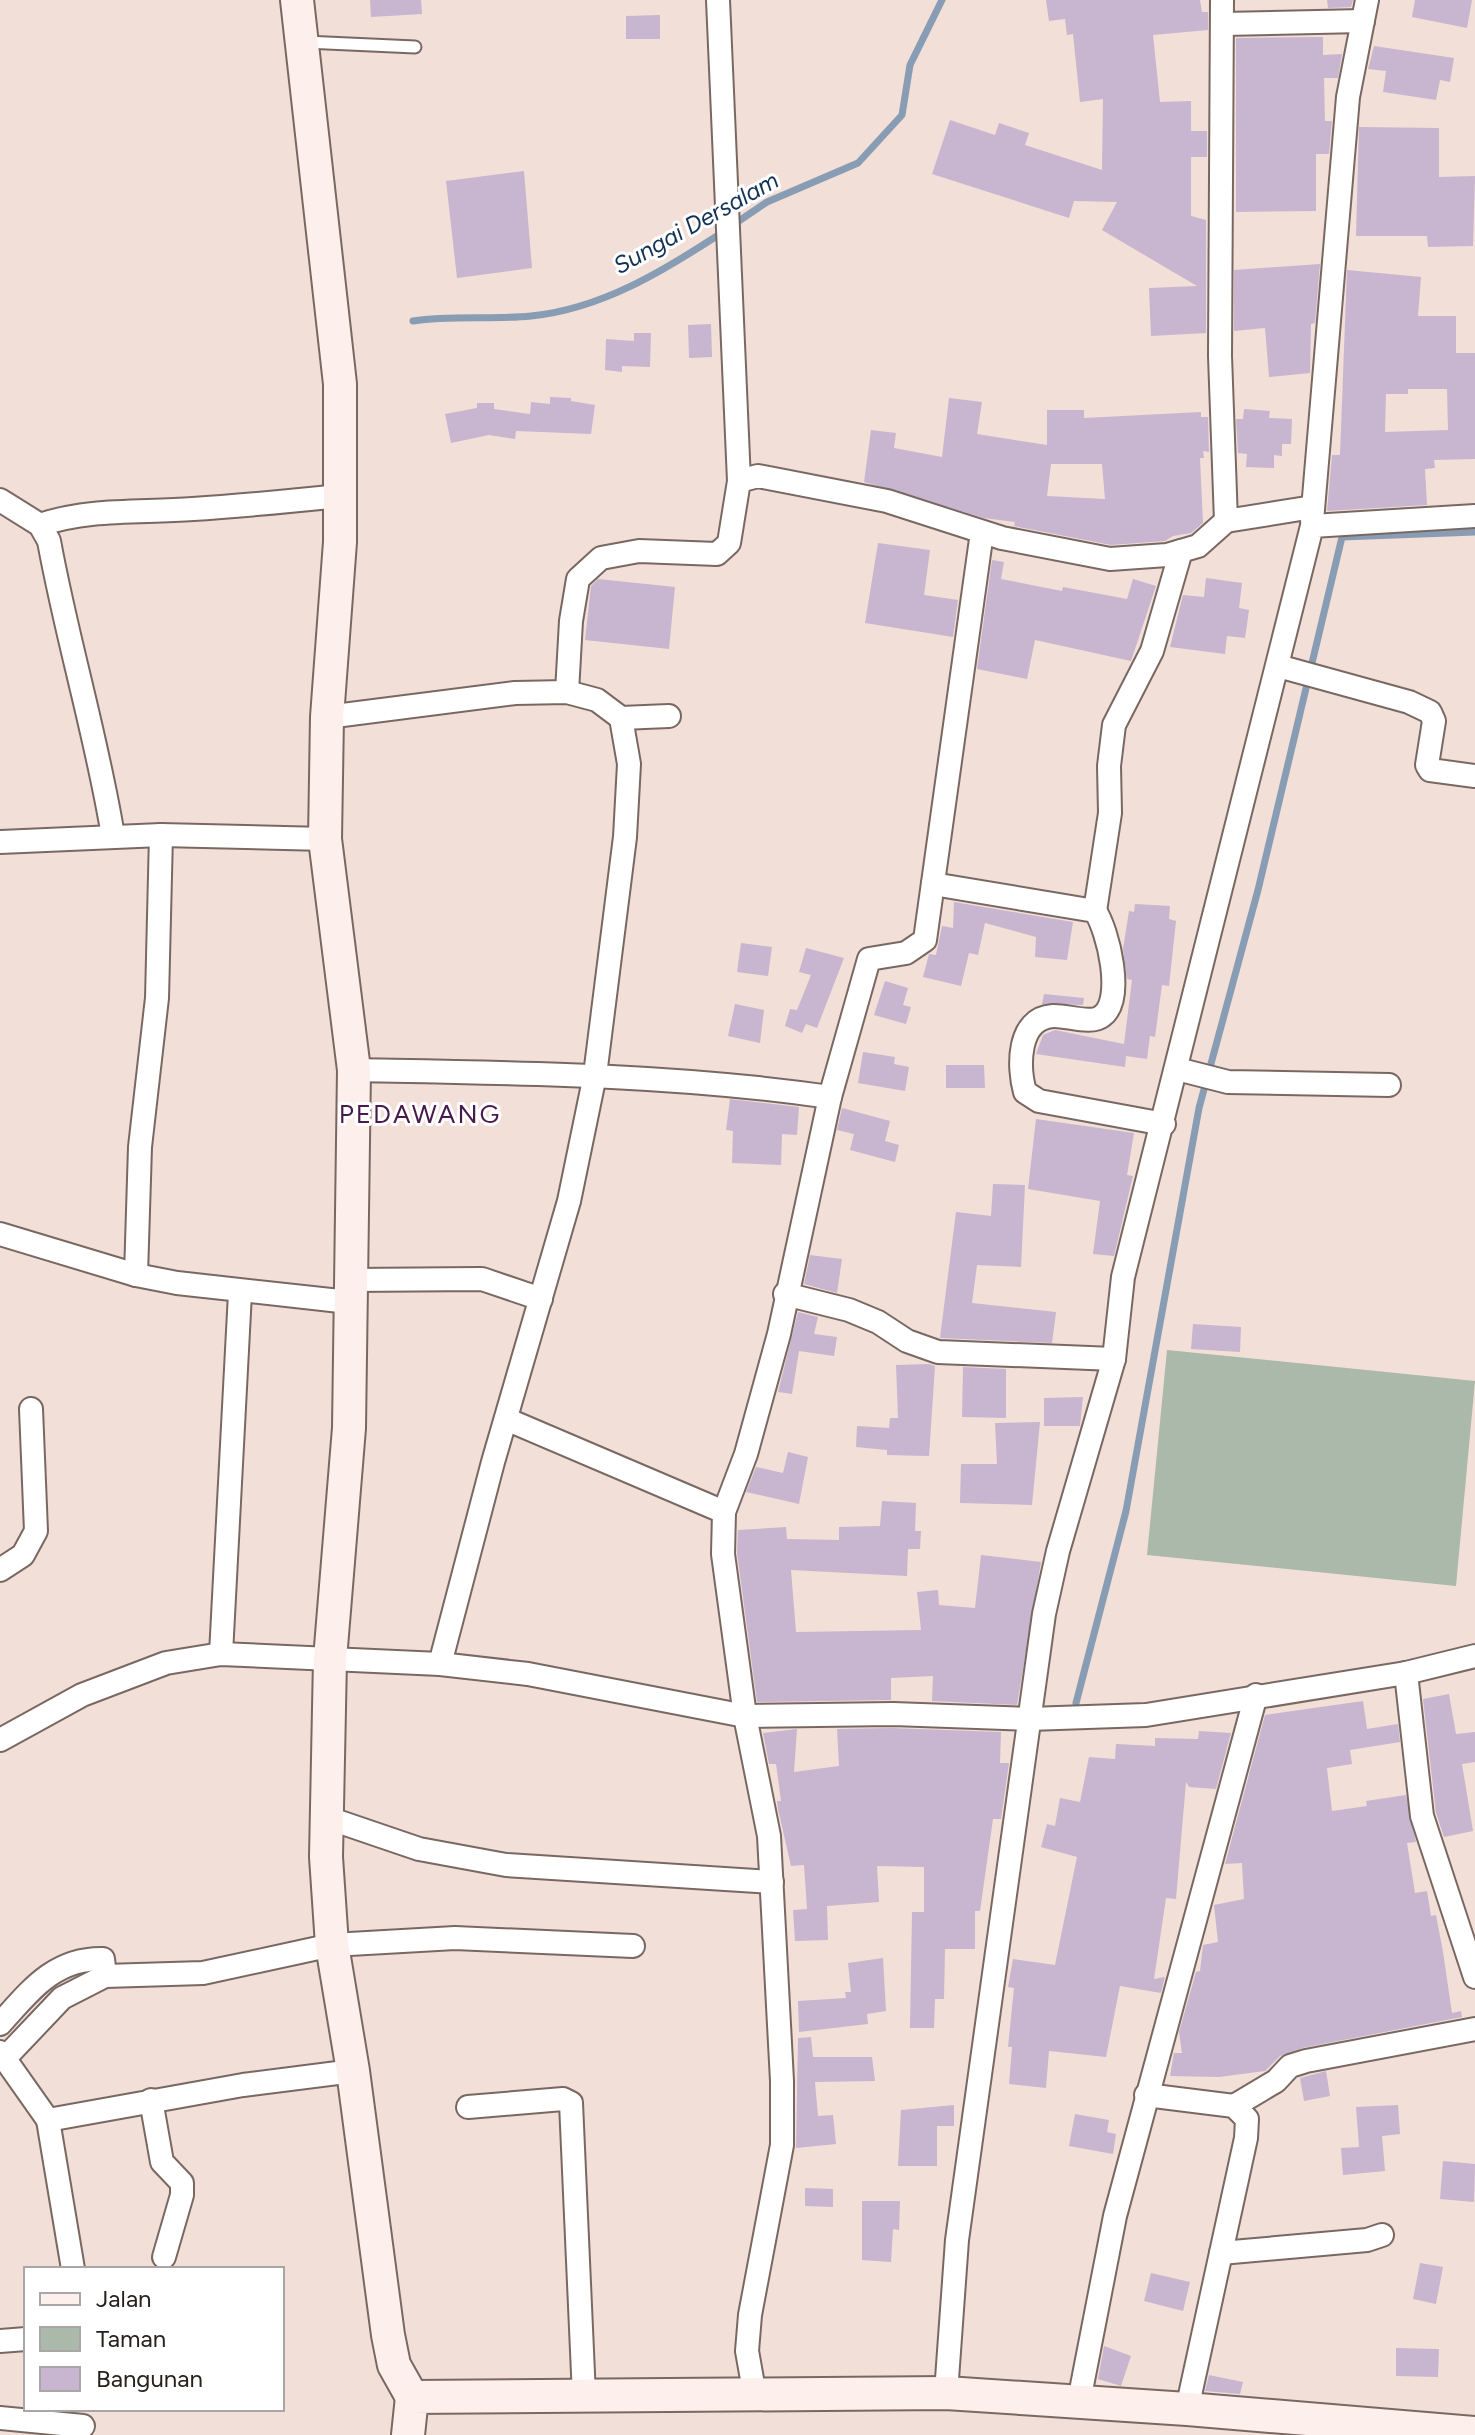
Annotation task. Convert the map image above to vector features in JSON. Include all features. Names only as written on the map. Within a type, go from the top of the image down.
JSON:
[{"type":"street","points":[[297,0],[340,384],[340,542],[327,717],[325,839],[354,1070],[349,1428],[330,1659],[325,1817],[332,1945],[353,2071],[388,2335],[398,2374],[412,2397],[408,2435]]},
{"type":"street","points":[[567,692],[571,621],[578,579],[601,558],[639,551],[717,554],[729,543],[739,481],[718,0]]},
{"type":"street","points":[[1222,0],[1220,356],[1226,521]]},
{"type":"street","points":[[946,2393],[957,2240],[1029,1719],[1058,1551],[1114,1359],[1123,1277],[1164,1124],[1184,1070],[1286,669],[1312,516],[1348,97],[1365,10],[1223,24]]},
{"type":"street","points":[[739,481],[758,476],[887,501],[982,532],[1110,559],[1181,551],[1198,546],[1226,521],[1312,516],[1475,516]]},
{"type":"street","points":[[40,525],[64,516],[340,496]]},
{"type":"street","points":[[0,500],[40,525],[49,541],[76,675],[105,783],[113,836]]},
{"type":"street","points":[[755,2396],[747,2351],[750,2315],[782,2145],[769,1836],[745,1716],[723,1554],[724,1512],[746,1454],[779,1334],[785,1294],[830,1097],[869,959],[906,953],[925,940],[982,532]]},
{"type":"street","points":[[1164,1124],[1039,1101],[1025,1092],[1020,1057],[1024,1038],[1034,1025],[1052,1016],[1097,1018],[1105,1012],[1112,993],[1110,951],[1095,911],[1110,813],[1109,766],[1114,725],[1152,651],[1181,551]]},
{"type":"street","points":[[1286,669],[1409,702],[1430,712],[1434,721],[1427,765],[1430,770],[1475,776]]},
{"type":"street","points":[[327,717],[515,693],[567,692],[597,700],[621,718],[669,716]]},
{"type":"street","points":[[440,1664],[569,1201],[595,1075],[625,837],[629,764],[621,718]]},
{"type":"street","points":[[0,842],[161,835],[325,839]]},
{"type":"street","points":[[136,1275],[140,1147],[157,998],[161,835]]},
{"type":"street","points":[[933,884],[1095,911]]},
{"type":"street","points":[[354,1070],[595,1075],[731,1082],[830,1097]]},
{"type":"street","points":[[1184,1070],[1219,1080],[1389,1085]]},
{"type":"street","points":[[0,1234],[136,1275],[240,1293],[350,1291],[482,1279],[541,1299]]},
{"type":"street","points":[[221,1654],[240,1293]]},
{"type":"street","points":[[785,1294],[849,1310],[878,1322],[907,1341],[938,1352],[1114,1359]]},
{"type":"street","points":[[0,1570],[23,1555],[36,1531],[31,1409]]},
{"type":"street","points":[[506,1419],[667,1491],[724,1512]]},
{"type":"street","points":[[0,1740],[82,1695],[166,1663],[221,1654],[440,1664],[612,1688],[745,1716],[893,1714],[1029,1719],[1146,1715],[1406,1673],[1475,1656]]},
{"type":"street","points":[[1406,1673],[1422,1816],[1475,1977]]},
{"type":"street","points":[[1079,2401],[1115,2216],[1256,1695]]},
{"type":"street","points":[[325,1817],[419,1849],[506,1865],[772,1882]]},
{"type":"street","points":[[0,2024],[39,1982],[58,1967],[81,1958],[104,1968],[229,1970],[332,1945],[469,1938],[633,1946]]},
{"type":"street","points":[[73,2267],[48,2120],[3,2054],[62,1998],[104,1968]]},
{"type":"street","points":[[1234,2106],[1298,2064],[1361,2048],[1475,2029]]},
{"type":"street","points":[[48,2120],[151,2100],[353,2071]]},
{"type":"street","points":[[1146,2095],[1234,2106],[1247,2119],[1246,2138],[1187,2409]]},
{"type":"street","points":[[468,2107],[563,2099],[571,2103],[584,2396]]},
{"type":"street","points":[[151,2100],[162,2162],[182,2183],[182,2195],[164,2257]]},
{"type":"street","points":[[1221,2253],[1367,2240],[1382,2235]]},
{"type":"street","points":[[0,2341],[24,2339]]},
{"type":"street","points":[[412,2397],[946,2393],[1475,2433]]},
{"type":"street","points":[[0,2418],[83,2423]]},
{"type":"lane","points":[[301,42],[415,47]]},
{"type":"green space","points":[[1167,1350],[1475,1381],[1456,1586],[1147,1555]]},
{"type":"building","points":[[370,0],[421,0],[422,14],[371,17]]},
{"type":"building","points":[[1046,0],[1200,0],[1202,12],[1208,12],[1208,30],[1153,35],[1160,102],[1191,101],[1191,131],[1207,131],[1207,157],[1191,157],[1191,216],[1206,220],[1206,333],[1151,336],[1149,288],[1197,286],[1102,230],[1117,202],[1074,201],[1069,218],[932,174],[950,120],[995,135],[999,123],[1029,133],[1025,145],[1102,170],[1103,99],[1080,102],[1073,34],[1067,35],[1065,19],[1049,21]]},
{"type":"building","points":[[1327,0],[1353,0],[1351,7],[1328,8]]},
{"type":"building","points":[[1415,0],[1472,0],[1467,28],[1412,17]]},
{"type":"building","points":[[660,15],[660,39],[626,39],[626,16]]},
{"type":"building","points":[[1323,37],[1323,55],[1342,54],[1338,78],[1324,78],[1325,121],[1332,121],[1329,154],[1316,154],[1316,211],[1236,212],[1236,38]]},
{"type":"building","points":[[1374,46],[1454,58],[1450,82],[1440,80],[1436,100],[1383,92],[1386,71],[1368,69]]},
{"type":"building","points":[[1359,127],[1439,128],[1439,177],[1475,176],[1473,246],[1428,247],[1427,236],[1356,236]]},
{"type":"building","points":[[524,171],[532,268],[457,278],[446,181]]},
{"type":"building","points":[[1320,264],[1315,323],[1311,324],[1310,373],[1269,377],[1265,328],[1234,331],[1234,270]]},
{"type":"building","points":[[1347,270],[1421,277],[1418,316],[1456,316],[1456,353],[1475,353],[1475,459],[1434,460],[1435,468],[1425,469],[1427,505],[1327,511],[1332,455],[1340,455]],"holes":[[[1408,389],[1447,389],[1448,430],[1385,432],[1386,394],[1408,394]]]},
{"type":"building","points":[[711,324],[712,357],[689,358],[688,325]]},
{"type":"building","points":[[634,333],[651,333],[650,367],[622,366],[622,372],[605,370],[606,339],[634,341]]},
{"type":"building","points":[[550,397],[571,398],[571,401],[595,405],[591,434],[516,431],[515,439],[489,435],[451,443],[445,414],[477,408],[477,403],[494,403],[494,409],[530,414],[531,402],[550,404]]},
{"type":"building","points":[[949,398],[982,402],[977,434],[1047,445],[1047,410],[1084,410],[1084,418],[1201,412],[1201,417],[1208,417],[1209,452],[1203,451],[1204,458],[1200,458],[1203,523],[1191,533],[1173,536],[1165,541],[1111,545],[1014,526],[1015,522],[984,518],[864,482],[871,430],[896,433],[894,448],[942,457]],"holes":[[[1051,464],[1102,464],[1105,499],[1047,496]]]},
{"type":"building","points":[[1244,409],[1270,411],[1269,418],[1292,419],[1291,444],[1282,444],[1282,456],[1274,455],[1274,468],[1246,467],[1247,454],[1238,453],[1236,419],[1243,419]]},
{"type":"building","points":[[878,543],[930,550],[924,595],[958,600],[953,637],[865,623]]},
{"type":"building","points":[[992,560],[1004,562],[1001,579],[1062,591],[1063,587],[1127,599],[1133,579],[1156,586],[1131,661],[1035,640],[1027,679],[977,669]]},
{"type":"building","points":[[1206,578],[1242,583],[1239,608],[1249,610],[1245,638],[1227,636],[1225,654],[1170,647],[1183,595],[1204,597]]},
{"type":"building","points":[[598,579],[675,587],[669,649],[585,640],[591,586]]},
{"type":"building","points":[[954,902],[1073,922],[1067,960],[1035,957],[1036,937],[985,923],[978,955],[969,953],[961,986],[923,977],[929,954],[936,955],[942,926],[953,928]]},
{"type":"building","points":[[1135,904],[1170,906],[1169,919],[1176,921],[1169,986],[1162,985],[1155,1037],[1150,1036],[1147,1059],[1126,1056],[1125,1067],[1036,1054],[1043,1035],[1055,1030],[1124,1044],[1132,980],[1127,979],[1123,949],[1129,911],[1134,912]]},
{"type":"building","points":[[741,943],[772,947],[768,976],[737,972]]},
{"type":"building","points":[[806,948],[844,958],[817,1028],[806,1024],[802,1033],[785,1026],[790,1009],[797,1010],[811,975],[799,972]]},
{"type":"building","points":[[885,981],[908,988],[903,1005],[911,1007],[906,1024],[874,1015]]},
{"type":"building","points":[[1044,994],[1084,998],[1083,1005],[1042,1004]]},
{"type":"building","points":[[735,1004],[764,1010],[760,1043],[728,1036]]},
{"type":"building","points":[[863,1052],[895,1057],[894,1064],[909,1067],[905,1091],[858,1083]]},
{"type":"building","points":[[946,1065],[984,1065],[985,1088],[946,1088]]},
{"type":"building","points":[[730,1099],[799,1107],[797,1135],[782,1134],[781,1165],[732,1163],[733,1131],[726,1130]]},
{"type":"building","points":[[842,1108],[890,1121],[885,1141],[899,1145],[895,1162],[850,1150],[854,1134],[837,1130]]},
{"type":"building","points":[[1036,1119],[1134,1133],[1127,1175],[1133,1176],[1114,1256],[1093,1254],[1100,1201],[1028,1189]]},
{"type":"building","points":[[993,1184],[1025,1185],[1021,1267],[977,1265],[972,1303],[1056,1312],[1052,1343],[940,1338],[956,1212],[991,1216]]},
{"type":"building","points":[[810,1255],[842,1259],[837,1293],[804,1284]]},
{"type":"building","points":[[798,1312],[818,1317],[814,1334],[837,1337],[834,1356],[799,1351],[792,1394],[778,1392]]},
{"type":"building","points":[[1193,1324],[1241,1327],[1240,1352],[1191,1349]]},
{"type":"building","points":[[896,1365],[935,1366],[929,1456],[887,1455],[887,1450],[856,1447],[857,1426],[889,1428],[890,1418],[898,1418]]},
{"type":"building","points":[[963,1367],[1006,1369],[1006,1418],[962,1417]]},
{"type":"building","points":[[1083,1397],[1080,1426],[1044,1426],[1044,1398]]},
{"type":"building","points":[[1040,1422],[1032,1505],[960,1503],[961,1464],[997,1464],[995,1423]]},
{"type":"building","points":[[788,1452],[808,1457],[799,1504],[746,1492],[756,1467],[783,1473]]},
{"type":"building","points":[[882,1501],[916,1503],[915,1531],[921,1531],[920,1549],[908,1549],[907,1576],[791,1570],[796,1632],[921,1630],[917,1592],[938,1590],[939,1605],[975,1608],[981,1555],[1041,1562],[1017,1705],[932,1701],[933,1676],[891,1678],[891,1700],[757,1702],[737,1553],[738,1530],[786,1527],[787,1539],[839,1540],[839,1527],[880,1526]]},
{"type":"building","points":[[1449,1694],[1456,1734],[1475,1732],[1475,1762],[1462,1764],[1473,1831],[1444,1837],[1436,1813],[1423,1699]]},
{"type":"building","points":[[1363,1701],[1367,1729],[1398,1724],[1400,1742],[1350,1750],[1352,1764],[1327,1768],[1332,1811],[1367,1806],[1366,1801],[1406,1795],[1416,1842],[1407,1843],[1415,1893],[1427,1891],[1431,1916],[1436,1915],[1452,2013],[1461,2011],[1462,2017],[1302,2048],[1280,2056],[1265,2071],[1219,2077],[1170,2076],[1174,2053],[1182,2053],[1179,2032],[1196,1972],[1200,1971],[1203,1945],[1218,1942],[1214,1905],[1244,1899],[1242,1863],[1225,1864],[1265,1715]]},
{"type":"building","points":[[797,1729],[794,1772],[839,1766],[837,1729],[1001,1732],[1000,1763],[1009,1763],[1001,1819],[993,1819],[980,1911],[975,1911],[975,1949],[945,1949],[944,1999],[935,1999],[934,2028],[910,2028],[912,1912],[924,1912],[924,1867],[877,1866],[879,1902],[827,1906],[828,1940],[795,1941],[793,1910],[807,1909],[804,1865],[791,1866],[778,1809],[777,1801],[781,1801],[776,1764],[769,1764],[763,1733]]},
{"type":"building","points":[[1199,1731],[1231,1733],[1216,1789],[1189,1787],[1186,1782],[1176,1899],[1166,1898],[1154,1979],[1165,1977],[1161,1993],[1120,1986],[1106,2057],[1049,2051],[1046,2088],[1009,2084],[1012,2047],[1008,2047],[1014,1988],[1008,1987],[1013,1959],[1055,1965],[1077,1857],[1041,1847],[1047,1824],[1055,1826],[1060,1798],[1080,1802],[1089,1757],[1115,1759],[1116,1744],[1155,1746],[1155,1738],[1198,1739]]},
{"type":"building","points":[[883,1958],[886,2011],[867,2014],[868,2024],[799,2032],[798,2001],[846,1998],[845,1992],[851,1992],[848,1963]]},
{"type":"building","points":[[811,2037],[813,2057],[872,2057],[875,2081],[815,2082],[818,2116],[833,2115],[836,2144],[796,2148],[798,2038]]},
{"type":"building","points":[[1326,2071],[1330,2096],[1304,2101],[1300,2078]]},
{"type":"building","points":[[954,2105],[954,2126],[937,2126],[937,2166],[898,2166],[901,2110]]},
{"type":"building","points":[[1398,2105],[1400,2134],[1382,2136],[1385,2171],[1343,2175],[1341,2148],[1359,2147],[1356,2107]]},
{"type":"building","points":[[1075,2114],[1109,2120],[1107,2132],[1116,2134],[1113,2154],[1069,2146]]},
{"type":"building","points":[[1443,2161],[1475,2164],[1474,2202],[1440,2199]]},
{"type":"building","points":[[805,2188],[833,2189],[833,2207],[805,2206]]},
{"type":"building","points":[[862,2201],[900,2201],[899,2230],[893,2229],[891,2262],[862,2260]]},
{"type":"building","points":[[1420,2263],[1443,2267],[1436,2304],[1413,2299]]},
{"type":"building","points":[[1151,2273],[1190,2282],[1183,2311],[1144,2301]]},
{"type":"building","points":[[1104,2346],[1131,2356],[1121,2386],[1098,2379]]},
{"type":"building","points":[[1396,2348],[1439,2349],[1438,2377],[1396,2376]]},
{"type":"building","points":[[1209,2375],[1243,2382],[1240,2394],[1205,2391]]},
{"type":"waterway","name":"Sungai Dersalam","points":[[733,225],[767,202],[858,163],[902,115],[910,65],[942,0]]},
{"type":"waterway","name":"Sungai Dersalam","points":[[413,321],[531,316],[583,305],[632,286],[723,232]]},
{"type":"waterway","points":[[1076,1703],[1126,1511],[1199,1108],[1258,890],[1342,537],[1475,532]]},
{"type":"district","name":"PEDAWANG","points":[[420,1114]]}]
